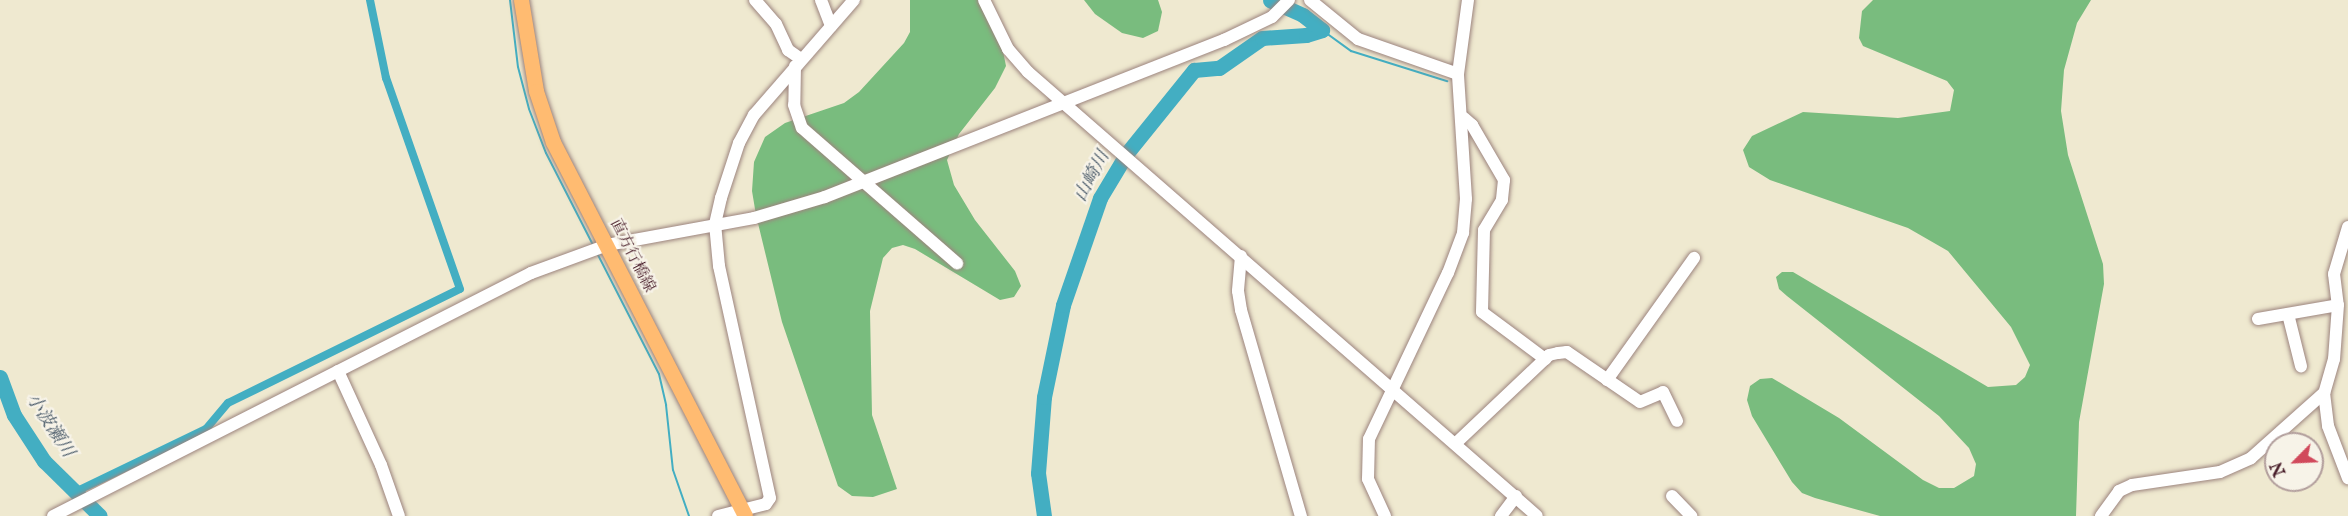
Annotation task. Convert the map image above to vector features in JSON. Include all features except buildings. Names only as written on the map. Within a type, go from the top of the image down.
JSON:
[{"type":"main road","name":"直方行橋線","points":[[521,0],[526,48],[550,132],[744,512]]},
{"type":"street","points":[[755,0],[776,24],[798,62],[797,122],[957,262]]},
{"type":"street","points":[[821,0],[831,26]]},
{"type":"street","points":[[718,516],[744,512],[766,504],[770,498],[724,297],[715,224],[739,143],[763,102],[854,0]]},
{"type":"street","points":[[984,0],[1015,58],[1393,387],[1537,516]]},
{"type":"street","points":[[1310,0],[1358,39],[1458,74]]},
{"type":"street","points":[[1385,516],[1368,479],[1368,449],[1393,387],[1448,273],[1463,233],[1466,198],[1464,118],[1458,74],[1468,0]]},
{"type":"street","points":[[53,516],[531,273],[607,246],[785,210],[866,181],[1224,40],[1261,23],[1285,4]]},
{"type":"street","points":[[1464,118],[1472,125],[1504,180],[1502,200],[1485,230],[1482,312],[1545,359]]},
{"type":"street","points":[[2348,227],[2334,274],[2338,305],[2334,359],[2324,393],[2328,426],[2348,478]]},
{"type":"street","points":[[1241,256],[1238,291],[1241,310],[1301,516]]},
{"type":"street","points":[[1607,380],[1694,258]]},
{"type":"street","points":[[2258,319],[2338,305]]},
{"type":"street","points":[[2288,314],[2301,366]]},
{"type":"street","points":[[1455,444],[1545,359],[1567,352],[1640,402],[1663,392],[1677,421]]},
{"type":"street","points":[[338,371],[381,465],[399,516]]},
{"type":"street","points":[[2101,516],[2119,491],[2132,485],[2220,472],[2251,458],[2324,393]]},
{"type":"street","points":[[1501,516],[1516,496]]},
{"type":"street","points":[[1672,496],[1691,516]]},
{"type":"green space","points":[[910,0],[980,0],[1003,51],[1006,66],[995,88],[959,134],[947,160],[954,185],[975,220],[1015,271],[1021,286],[1014,297],[1000,300],[915,249],[903,245],[892,248],[883,258],[870,311],[872,415],[897,489],[873,497],[852,496],[838,486],[782,322],[756,215],[752,191],[754,162],[765,137],[785,123],[844,103],[859,92],[904,43],[910,32]]},
{"type":"green space","points":[[1084,0],[1158,0],[1162,12],[1158,31],[1143,38],[1122,33],[1095,14]]},
{"type":"green space","points":[[1873,0],[2091,0],[2077,23],[2064,70],[2061,111],[2068,155],[2103,264],[2104,284],[2079,422],[2076,516],[1880,516],[1815,498],[1802,493],[1792,482],[1752,416],[1747,400],[1750,386],[1760,379],[1772,378],[1839,418],[1923,480],[1939,488],[1954,488],[1974,476],[1976,464],[1969,448],[1939,416],[1779,289],[1776,277],[1782,272],[1793,272],[1988,387],[2016,385],[2025,377],[2030,365],[2011,327],[1948,251],[1908,228],[1770,180],[1749,167],[1743,150],[1752,136],[1803,112],[1898,118],[1950,111],[1954,90],[1947,81],[1863,46],[1859,38],[1862,11]]},
{"type":"waterway","points":[[75,492],[206,429],[228,403],[460,289],[386,78],[370,0]]},
{"type":"waterway","points":[[510,0],[518,67],[529,109],[546,153],[593,245]]},
{"type":"waterway","name":"山崎川","points":[[1044,516],[1038,473],[1044,397],[1063,305],[1100,198],[1127,153],[1194,70],[1219,68],[1262,38],[1306,35],[1322,30],[1303,15],[1270,0]]},
{"type":"waterway","points":[[1322,30],[1351,51],[1447,81]]},
{"type":"waterway","points":[[597,253],[659,374],[666,405],[673,470],[689,516]]},
{"type":"waterway","name":"小波瀬川","points":[[0,377],[14,415],[44,461],[100,516]]}]
